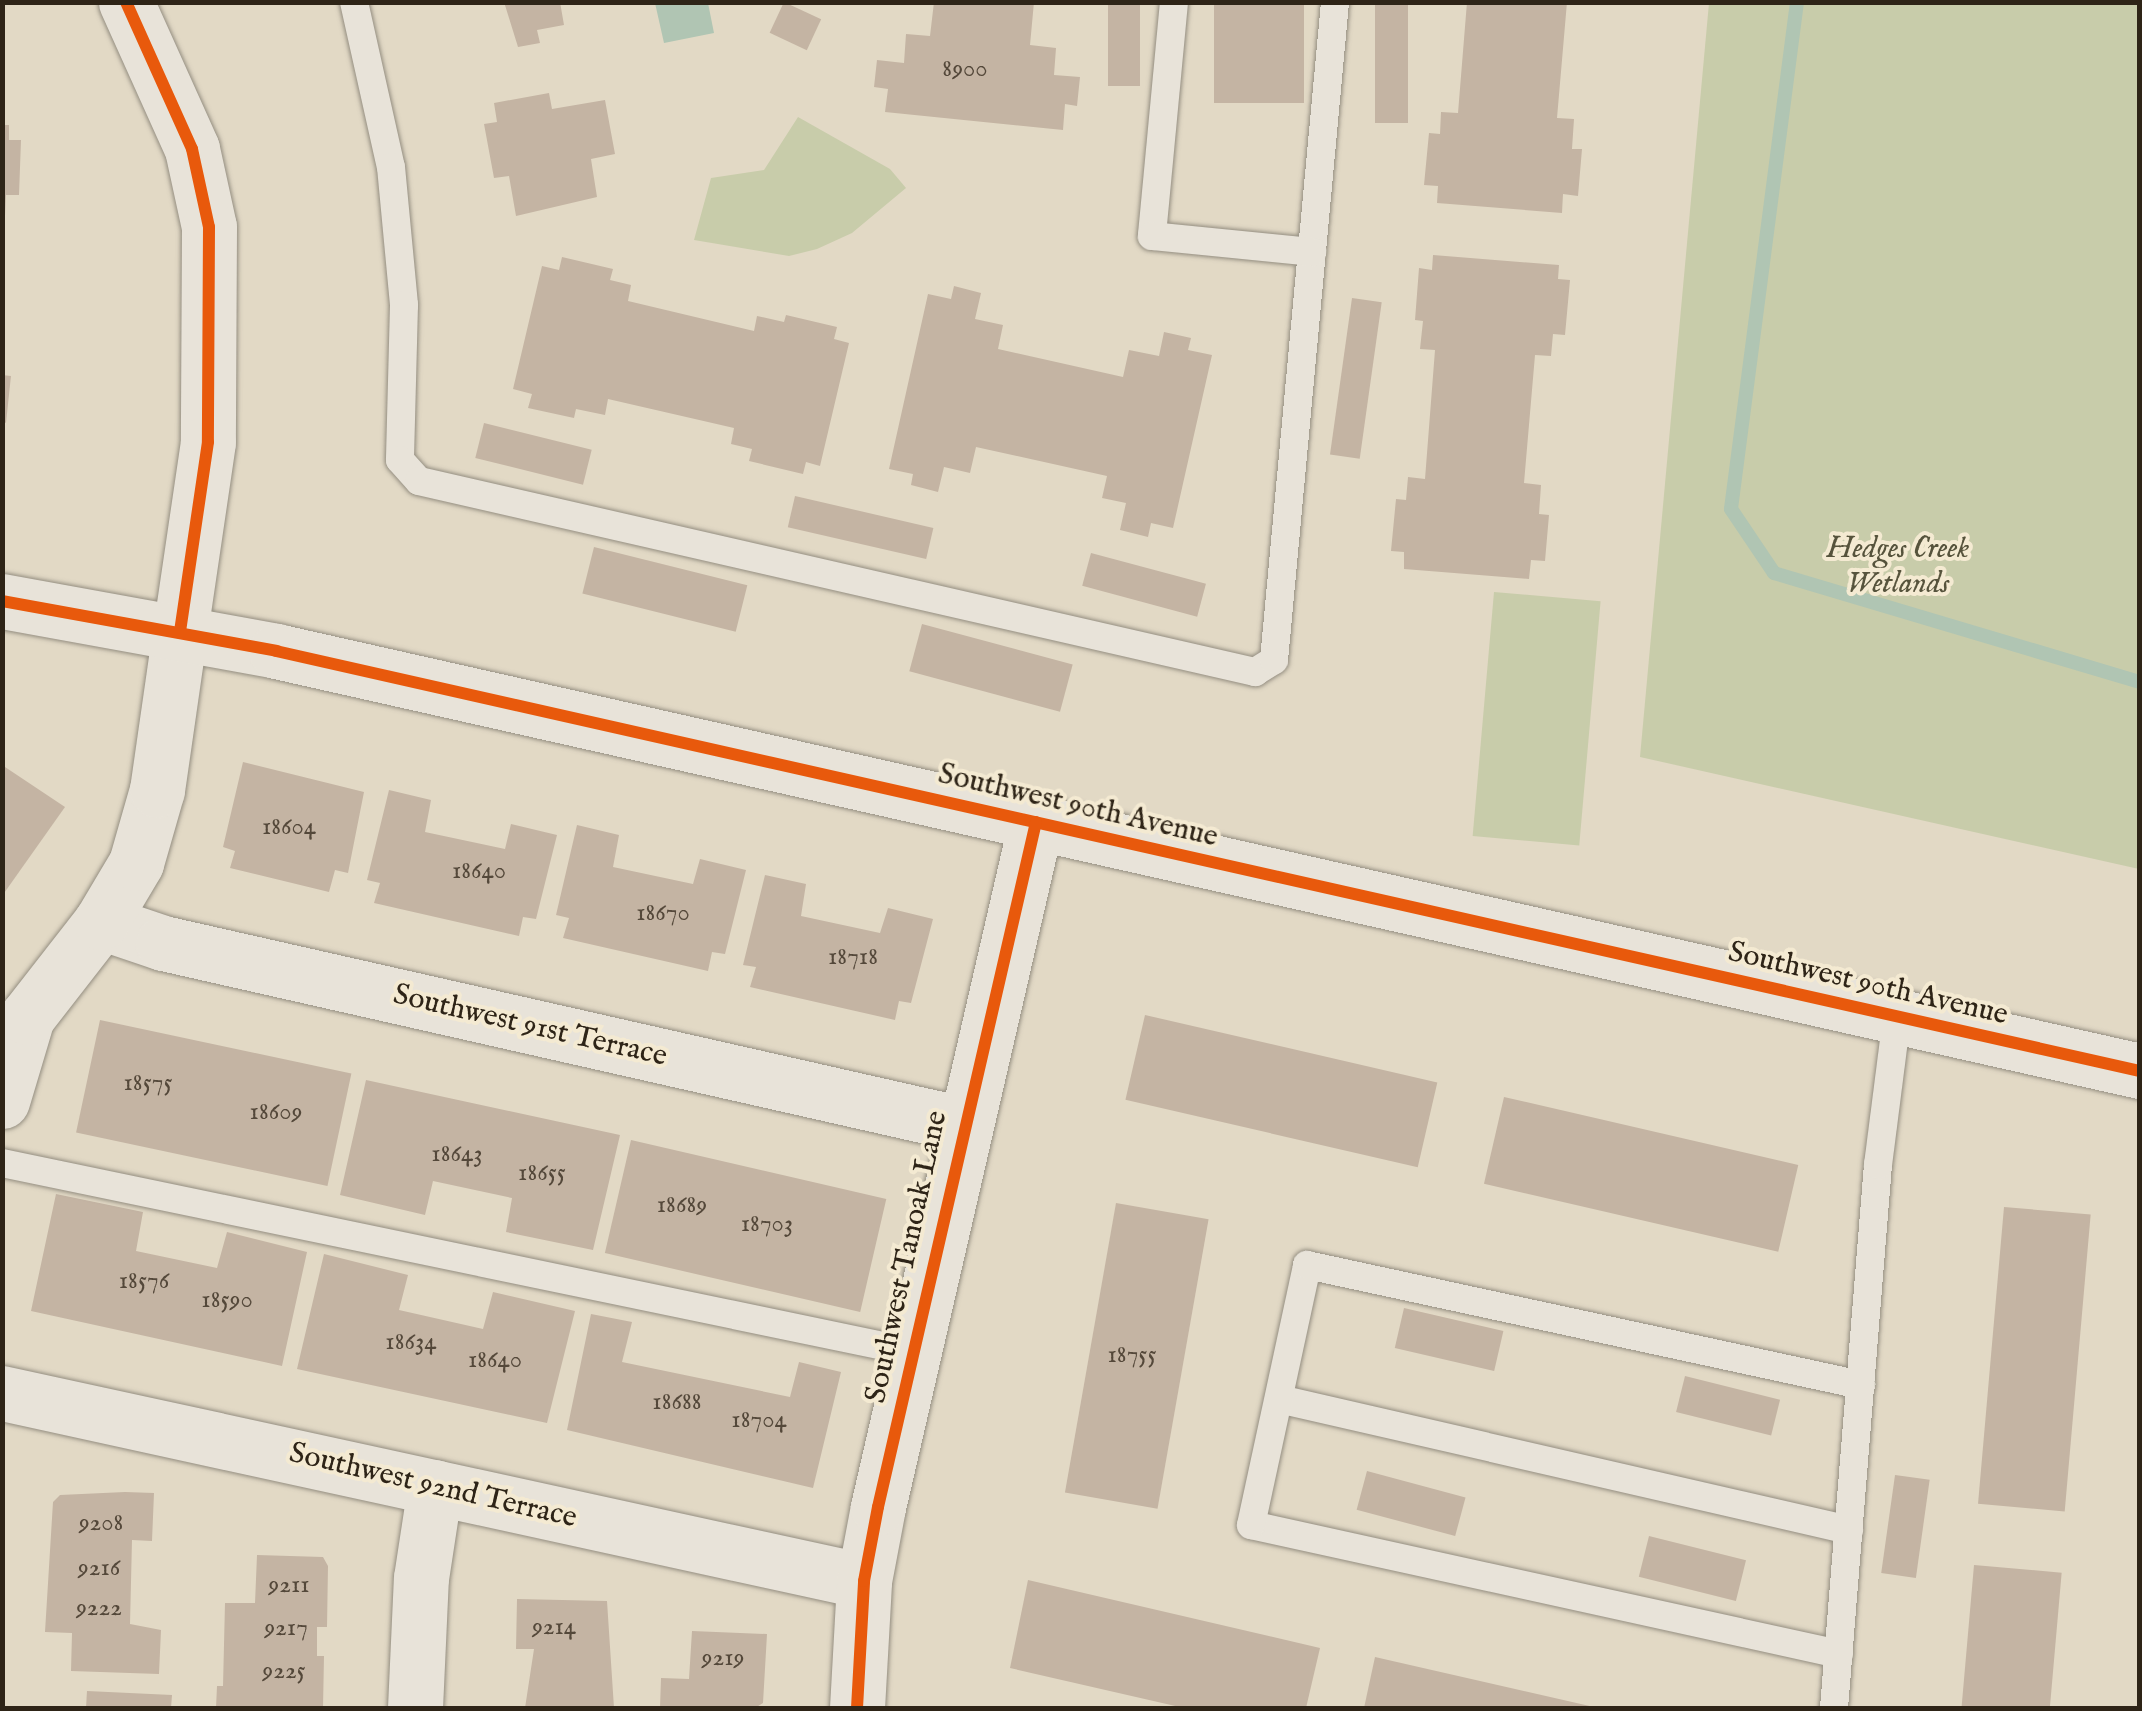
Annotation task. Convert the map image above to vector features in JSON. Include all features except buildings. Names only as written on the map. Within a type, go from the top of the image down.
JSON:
[{"type":"street","points":[[2,1101],[27,1017],[100,922],[136,863],[157,790],[208,442],[209,227],[192,149],[126,2]]},
{"type":"street","name":"Southwest 90th Avenue","points":[[2,601],[180,631],[2140,1071]]},
{"type":"street","name":"Southwest Tanoak Lane","points":[[857,1708],[864,1581],[962,1124],[1036,822]]},
{"type":"street","name":"Southwest 91st Terrace","points":[[100,922],[162,943],[962,1124]]},
{"type":"street","name":"Southwest 92nd Terrace","points":[[2,1393],[864,1581]]},
{"type":"street","points":[[415,1708],[421,1578],[434,1487]]},
{"type":"lane","points":[[354,2],[391,167],[404,305],[400,460],[419,481],[1255,672],[1274,660],[1335,2]]},
{"type":"lane","points":[[1174,2],[1152,236],[1312,252]]},
{"type":"lane","points":[[1834,1708],[1860,1385],[1897,1016]]},
{"type":"lane","points":[[2,1163],[912,1352]]},
{"type":"lane","points":[[1839,1654],[1252,1524],[1307,1265],[1860,1385]]},
{"type":"lane","points":[[1279,1399],[1849,1530]]},
{"type":"green space","name":"Hedges Creek Wetlands","points":[[1709,3],[2139,3],[2139,869],[1640,757]]},
{"type":"green space","points":[[798,117],[890,169],[906,188],[852,233],[817,249],[789,256],[694,240],[711,178],[764,170]]},
{"type":"green space","points":[[1494,592],[1601,601],[1579,845],[1473,836]]},
{"type":"shaded area","points":[[655,3],[708,3],[714,33],[664,43]]},
{"type":"waterway","points":[[1797,2],[1731,509],[1774,573],[2140,682]]},
{"type":"cycle path","points":[[126,2],[192,149],[209,227],[208,442],[180,631]]},
{"type":"cycle path","points":[[2,601],[276,651],[2140,1071]]},
{"type":"cycle path","points":[[857,1708],[864,1581],[878,1507],[1036,822]]}]
